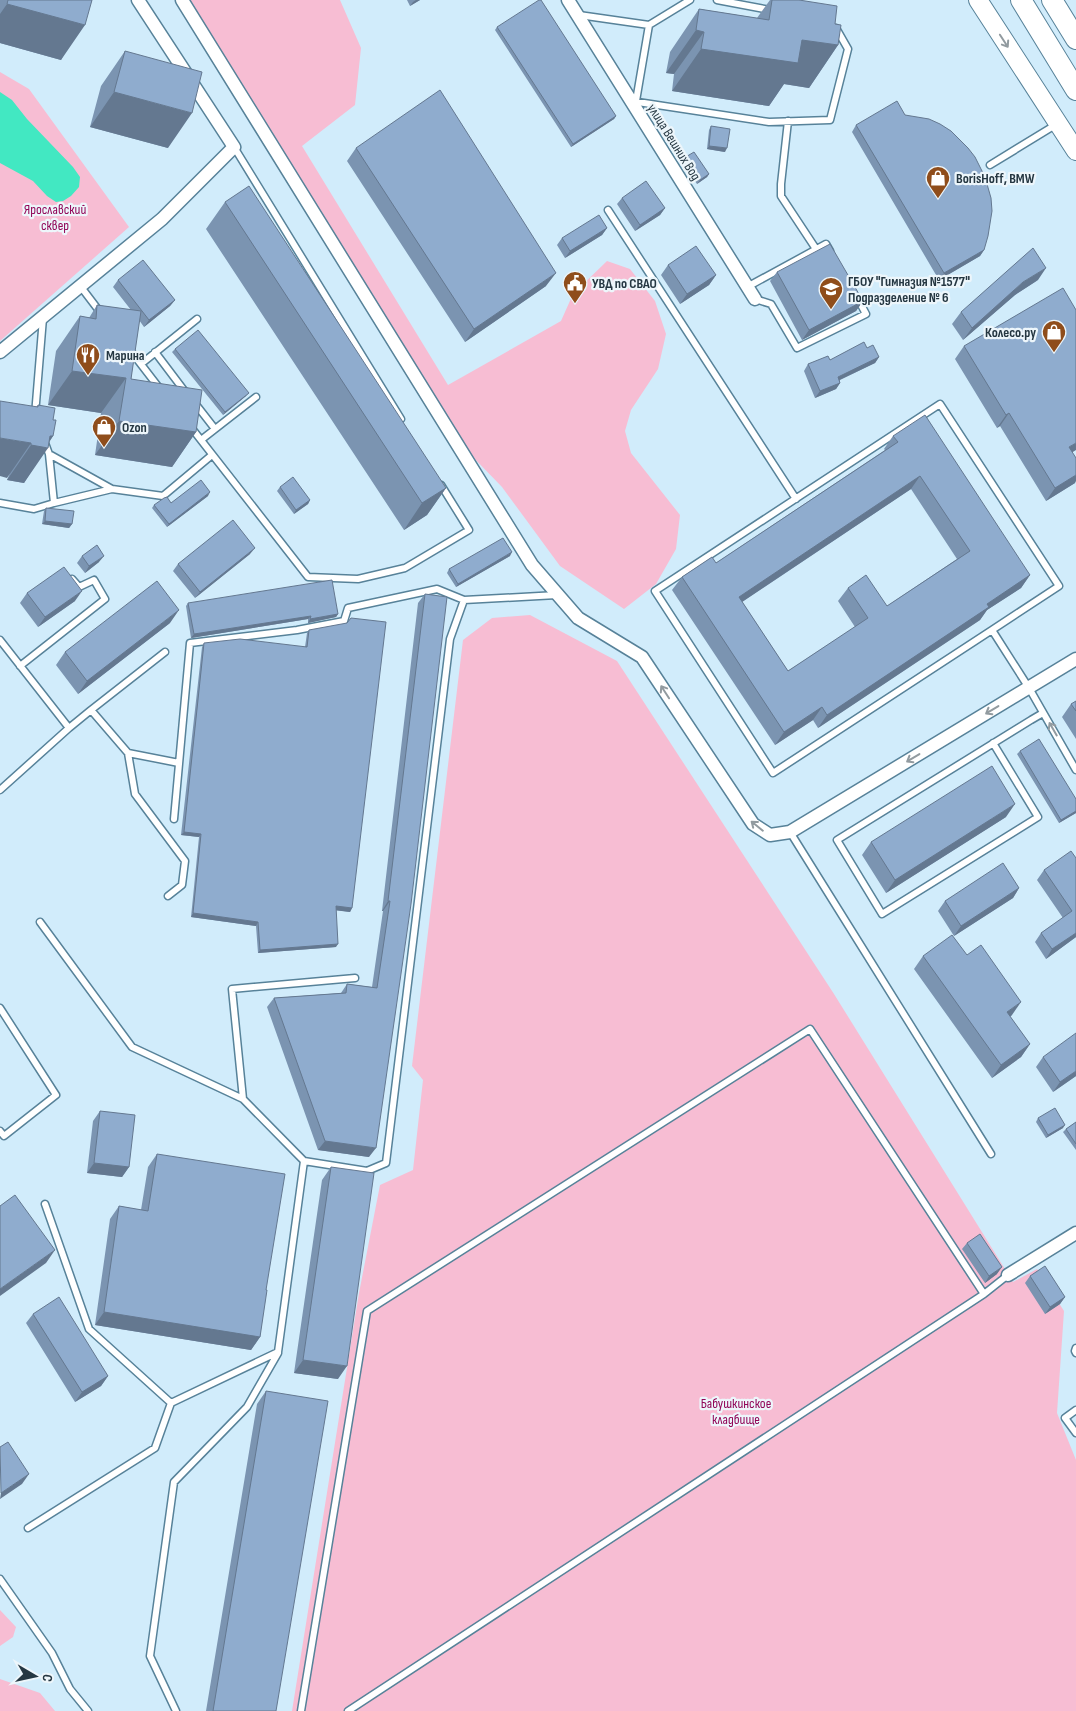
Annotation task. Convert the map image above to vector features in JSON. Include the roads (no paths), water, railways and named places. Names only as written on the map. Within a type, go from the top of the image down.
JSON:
[{"type":"main road","points":[[1021,0],[1076,90]]},
{"type":"main road","points":[[1052,0],[1076,39]]},
{"type":"street","points":[[0,352],[162,219],[234,147],[138,0]]},
{"type":"street","points":[[182,0],[528,558],[578,618],[642,658],[752,824],[770,835],[790,832],[1076,659]]},
{"type":"street","name":"улица Вешних Вод","points":[[568,0],[633,101],[754,299]]},
{"type":"street","points":[[978,0],[1076,151]]},
{"type":"street","points":[[1008,1275],[1076,1233]]},
{"type":"lane","points":[[578,15],[650,25],[690,0]]},
{"type":"lane","points":[[717,0],[776,11]]},
{"type":"lane","points":[[650,25],[633,101],[769,122],[830,120],[848,49],[835,27],[829,23]]},
{"type":"lane","points":[[788,121],[781,196],[816,249]]},
{"type":"lane","points":[[990,165],[1058,123]]},
{"type":"lane","points":[[234,147],[406,428]]},
{"type":"lane","points":[[608,210],[796,499]]},
{"type":"lane","points":[[747,287],[826,244],[835,260]]},
{"type":"lane","points":[[81,287],[105,318]]},
{"type":"lane","points":[[754,299],[770,304],[797,348],[866,314],[853,290]]},
{"type":"lane","points":[[37,420],[34,412],[44,317]]},
{"type":"lane","points":[[140,364],[197,319]]},
{"type":"lane","points":[[123,341],[165,394]]},
{"type":"lane","points":[[155,352],[215,429]]},
{"type":"lane","points":[[201,440],[256,397]]},
{"type":"lane","points":[[940,404],[1059,586],[992,630],[773,773],[655,591],[940,404]]},
{"type":"lane","points":[[183,418],[308,577],[358,579],[405,568],[469,530],[438,479]]},
{"type":"lane","points":[[43,437],[49,454],[54,503]]},
{"type":"lane","points":[[49,454],[112,489],[162,496],[212,455]]},
{"type":"lane","points":[[0,503],[34,509],[112,489]]},
{"type":"lane","points":[[20,666],[105,599],[94,580],[79,587],[66,573]]},
{"type":"lane","points":[[174,819],[190,643],[297,630],[344,621],[348,608],[437,590],[464,600],[558,594]]},
{"type":"lane","points":[[40,922],[132,1047],[243,1099],[304,1161],[367,1171],[386,1163],[450,639],[464,600]]},
{"type":"lane","points":[[992,630],[1029,688],[1076,770]]},
{"type":"lane","points":[[0,640],[69,728]]},
{"type":"lane","points":[[0,790],[69,728],[165,652]]},
{"type":"lane","points":[[91,710],[128,753],[135,794],[185,862],[182,885],[168,896]]},
{"type":"lane","points":[[993,743],[1038,817],[882,914],[837,840],[993,743],[1043,712]]},
{"type":"lane","points":[[128,753],[179,763]]},
{"type":"lane","points":[[790,832],[991,1154]]},
{"type":"lane","points":[[243,1099],[232,988],[355,978]]},
{"type":"lane","points":[[0,1008],[56,1095],[4,1136],[0,1130]]},
{"type":"lane","points":[[301,1711],[367,1311],[810,1029],[984,1294]]},
{"type":"lane","points":[[176,1711],[150,1656],[174,1482],[247,1407],[278,1352],[304,1161]]},
{"type":"lane","points":[[45,1204],[89,1329],[171,1403]]},
{"type":"lane","points":[[348,1711],[984,1294],[1008,1275]]},
{"type":"lane","points":[[1076,1348],[1074,1351],[1076,1353]]},
{"type":"lane","points":[[28,1528],[155,1448],[171,1403],[278,1352]]},
{"type":"lane","points":[[1076,1410],[1065,1418],[1076,1433]]},
{"type":"lane","points":[[0,1579],[52,1653],[70,1689],[88,1711]]},
{"type":"place","name":"BorisHoff, BMW","points":[[938,199]]},
{"type":"place","name":"УВД по СВАО","points":[[575,304]]},
{"type":"place","name":"ГБОУ \"Гимназия №1577\" Подразделение № 6","points":[[831,310]]},
{"type":"place","name":"Колесо.ру","points":[[1054,353]]},
{"type":"place","name":"Марина","points":[[88,376]]},
{"type":"place","name":"Ozon","points":[[104,448]]},
{"type":"park label","name":"Ярославский сквер","points":[[55,217]]},
{"type":"park label","name":"Бабушкинское кладбище","points":[[736,1412]]}]
